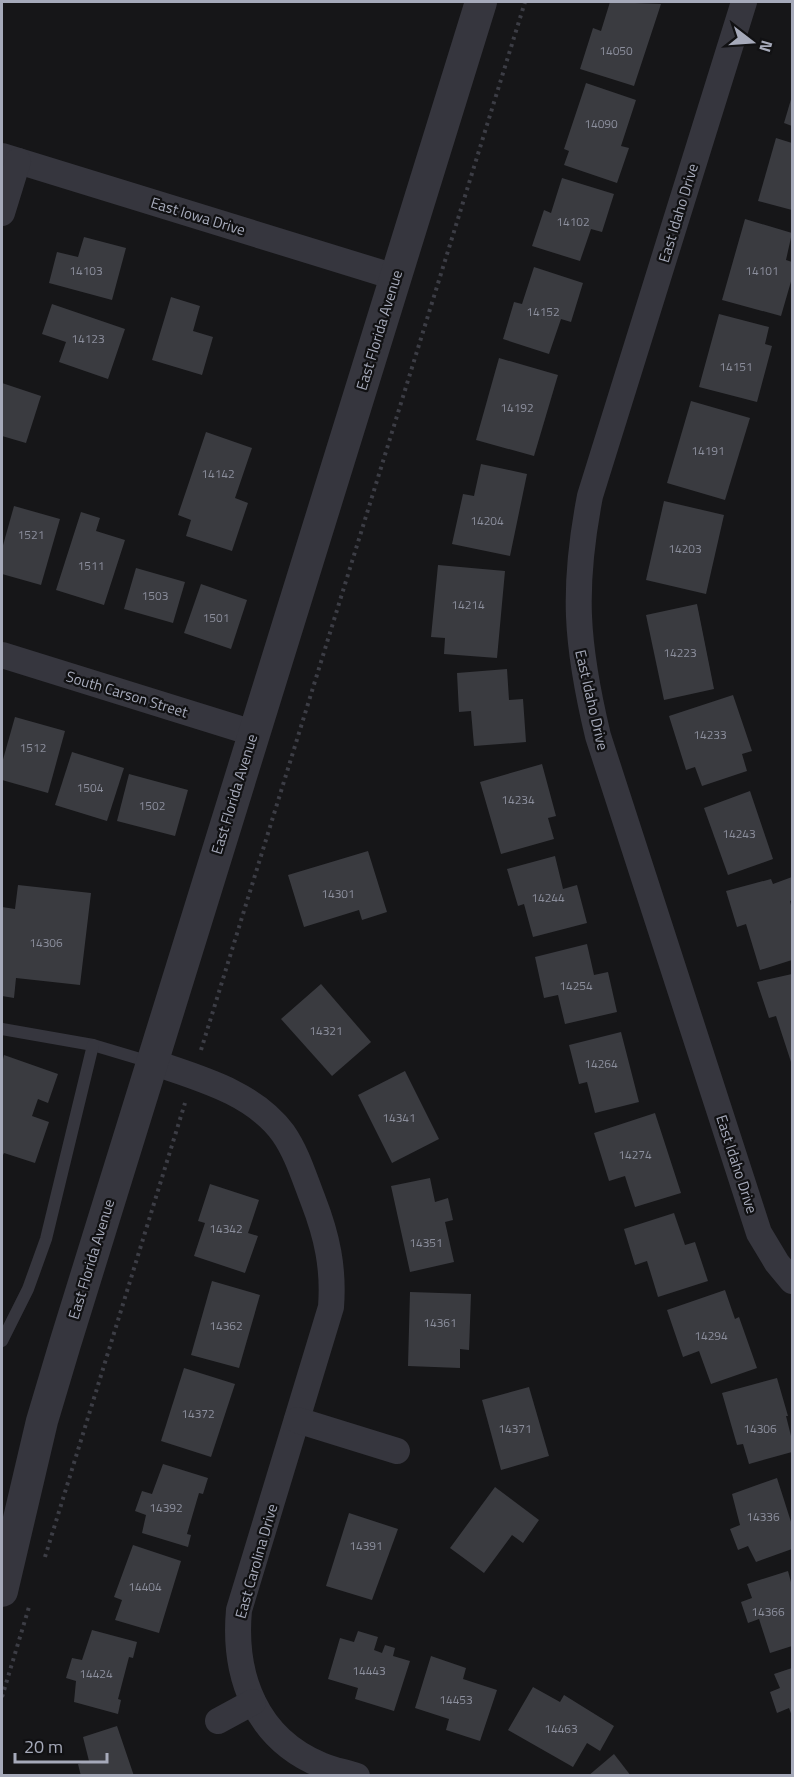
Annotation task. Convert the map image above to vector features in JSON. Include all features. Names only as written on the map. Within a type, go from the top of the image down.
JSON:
[{"type":"street","name":"East Florida Avenue","points":[[2,1591],[42,1421],[481,2]]},
{"type":"street","name":"East Idaho Drive","points":[[744,2],[590,496],[581,541],[578,632],[584,676],[598,735],[759,1233],[777,1263],[792,1281]]},
{"type":"street","name":"East Iowa Drive","points":[[10,158],[395,277]]},
{"type":"street","points":[[2,213],[10,158]]},
{"type":"street","name":"South Carson Street","points":[[2,656],[253,733]]},
{"type":"street","name":"East Carolina Drive","points":[[152,1062],[202,1080],[248,1102],[266,1114],[283,1133],[296,1155],[325,1230],[332,1261],[333,1284],[329,1317],[239,1611],[236,1640],[240,1668],[253,1702],[269,1726],[289,1746],[321,1765],[357,1776]]},
{"type":"street","points":[[297,1420],[397,1451]]},
{"type":"street","points":[[218,1721],[253,1702]]},
{"type":"lane","points":[[2,1029],[93,1045],[152,1062]]},
{"type":"lane","points":[[2,1341],[28,1289],[46,1239],[93,1045]]},
{"type":"path","points":[[207,1030],[525,2]]},
{"type":"path","points":[[43,1564],[178,1124]]},
{"type":"path","points":[[2,1697],[32,1597]]},
{"type":"building","points":[[610,2],[661,4],[634,86],[580,69],[593,28],[601,31]]},
{"type":"building","points":[[586,83],[636,100],[621,146],[629,148],[617,183],[564,165],[569,151],[564,149]]},
{"type":"building","points":[[792,96],[792,126],[784,123]]},
{"type":"building","points":[[776,138],[792,143],[792,210],[758,201]]},
{"type":"building","points":[[562,178],[614,194],[602,232],[591,229],[580,261],[532,246],[544,210],[551,213]]},
{"type":"building","points":[[745,219],[792,233],[786,260],[792,262],[792,278],[781,316],[722,300]]},
{"type":"building","points":[[84,237],[126,248],[112,300],[49,283],[57,252],[78,257]]},
{"type":"building","points":[[534,267],[583,283],[571,322],[561,319],[549,354],[503,339],[514,302],[522,304]]},
{"type":"building","points":[[171,297],[200,306],[193,331],[213,337],[202,375],[152,360]]},
{"type":"building","points":[[52,304],[125,329],[108,379],[59,362],[66,342],[42,334]]},
{"type":"building","points":[[719,314],[769,327],[765,344],[772,346],[757,402],[699,387]]},
{"type":"building","points":[[499,358],[558,375],[534,456],[476,440]]},
{"type":"building","points":[[2,383],[41,396],[26,443],[2,436]]},
{"type":"building","points":[[691,401],[750,418],[725,500],[667,483]]},
{"type":"building","points":[[206,432],[252,448],[235,498],[248,503],[232,551],[186,536],[191,520],[178,515]]},
{"type":"building","points":[[481,464],[527,474],[510,556],[452,544],[463,494],[474,496]]},
{"type":"building","points":[[664,501],[724,515],[706,594],[646,580]]},
{"type":"building","points":[[14,506],[60,519],[41,585],[2,574],[2,549]]},
{"type":"building","points":[[81,512],[100,518],[96,531],[125,540],[104,605],[56,590]]},
{"type":"building","points":[[438,565],[505,571],[497,658],[444,654],[445,638],[431,637]]},
{"type":"building","points":[[136,568],[185,582],[173,623],[124,609]]},
{"type":"building","points":[[201,584],[247,600],[231,649],[184,633]]},
{"type":"building","points":[[697,604],[714,689],[664,700],[646,615]]},
{"type":"building","points":[[507,669],[509,700],[523,699],[526,742],[474,746],[471,711],[459,712],[457,673]]},
{"type":"building","points":[[733,695],[752,751],[742,754],[747,771],[702,786],[695,767],[686,770],[669,716]]},
{"type":"building","points":[[15,717],[65,731],[48,793],[2,780],[2,763]]},
{"type":"building","points":[[72,752],[124,768],[107,821],[55,805]]},
{"type":"building","points":[[542,764],[556,816],[548,818],[554,839],[501,854],[480,782]]},
{"type":"building","points":[[129,774],[188,790],[175,836],[117,821]]},
{"type":"building","points":[[750,791],[773,859],[728,875],[704,808]]},
{"type":"building","points":[[368,851],[387,912],[362,920],[359,910],[304,927],[288,875]]},
{"type":"building","points":[[555,856],[563,889],[577,885],[587,923],[533,937],[524,904],[518,906],[507,869]]},
{"type":"building","points":[[792,877],[792,900],[790,901],[792,960],[760,970],[746,924],[737,927],[726,891],[771,879],[773,884]]},
{"type":"building","points":[[18,885],[91,893],[80,985],[16,978],[14,998],[2,996],[2,907],[15,909]]},
{"type":"building","points":[[587,944],[594,975],[608,972],[617,1012],[565,1024],[558,995],[544,998],[535,957]]},
{"type":"building","points":[[792,974],[792,1065],[776,1016],[769,1018],[757,982]]},
{"type":"building","points":[[321,984],[371,1042],[332,1076],[281,1019]]},
{"type":"building","points":[[621,1032],[639,1102],[595,1113],[587,1082],[579,1084],[569,1045]]},
{"type":"building","points":[[4,1055],[58,1074],[48,1103],[38,1099],[32,1116],[49,1122],[35,1163],[4,1153],[2,1157],[2,1063]]},
{"type":"building","points":[[405,1071],[439,1139],[392,1163],[358,1095]]},
{"type":"building","points":[[655,1113],[681,1193],[635,1207],[625,1176],[609,1181],[594,1133]]},
{"type":"building","points":[[430,1178],[435,1202],[448,1198],[453,1220],[445,1222],[454,1262],[410,1272],[391,1186]]},
{"type":"building","points":[[210,1184],[259,1200],[248,1233],[258,1236],[245,1273],[194,1256],[205,1223],[198,1221]]},
{"type":"building","points":[[674,1213],[685,1245],[695,1242],[708,1281],[658,1297],[647,1261],[635,1265],[624,1229]]},
{"type":"building","points":[[212,1281],[260,1295],[239,1368],[191,1355]]},
{"type":"building","points":[[725,1290],[735,1319],[739,1317],[757,1368],[711,1384],[699,1351],[683,1357],[667,1310]]},
{"type":"building","points":[[410,1292],[471,1294],[469,1350],[460,1349],[460,1368],[408,1366]]},
{"type":"building","points":[[184,1368],[235,1384],[211,1457],[161,1441]]},
{"type":"building","points":[[777,1378],[788,1416],[786,1416],[792,1440],[792,1452],[749,1464],[743,1444],[737,1445],[722,1393]]},
{"type":"building","points":[[529,1387],[549,1456],[501,1470],[482,1400]]},
{"type":"building","points":[[163,1464],[208,1478],[203,1494],[199,1493],[187,1534],[191,1535],[188,1547],[142,1533],[146,1515],[135,1511],[142,1491],[152,1494]]},
{"type":"building","points":[[777,1478],[792,1525],[792,1549],[756,1562],[748,1546],[738,1550],[730,1529],[740,1525],[732,1494]]},
{"type":"building","points":[[495,1487],[539,1520],[523,1543],[512,1535],[484,1573],[450,1548]]},
{"type":"building","points":[[349,1513],[398,1529],[372,1600],[326,1586]]},
{"type":"building","points":[[133,1545],[181,1561],[159,1633],[115,1620],[122,1600],[114,1597]]},
{"type":"building","points":[[788,1571],[792,1586],[792,1646],[770,1653],[759,1619],[748,1623],[741,1602],[752,1598],[747,1584]]},
{"type":"building","points":[[92,1630],[137,1642],[133,1658],[129,1657],[118,1699],[121,1700],[118,1714],[74,1702],[76,1681],[66,1678],[72,1658],[82,1660]]},
{"type":"building","points":[[358,1631],[378,1637],[374,1650],[382,1653],[385,1645],[395,1648],[393,1656],[410,1661],[394,1711],[355,1699],[358,1688],[328,1679],[340,1638],[354,1642]]},
{"type":"building","points":[[431,1656],[466,1668],[463,1679],[497,1690],[480,1741],[446,1730],[449,1719],[415,1708]]},
{"type":"building","points":[[792,1668],[792,1716],[789,1708],[777,1713],[770,1692],[780,1688],[774,1674]]},
{"type":"building","points":[[533,1687],[560,1702],[564,1695],[614,1726],[600,1751],[587,1743],[573,1767],[508,1730]]},
{"type":"building","points":[[117,1726],[134,1776],[81,1776],[78,1764],[89,1761],[83,1737]]},
{"type":"building","points":[[614,1754],[631,1776],[588,1776]]}]
